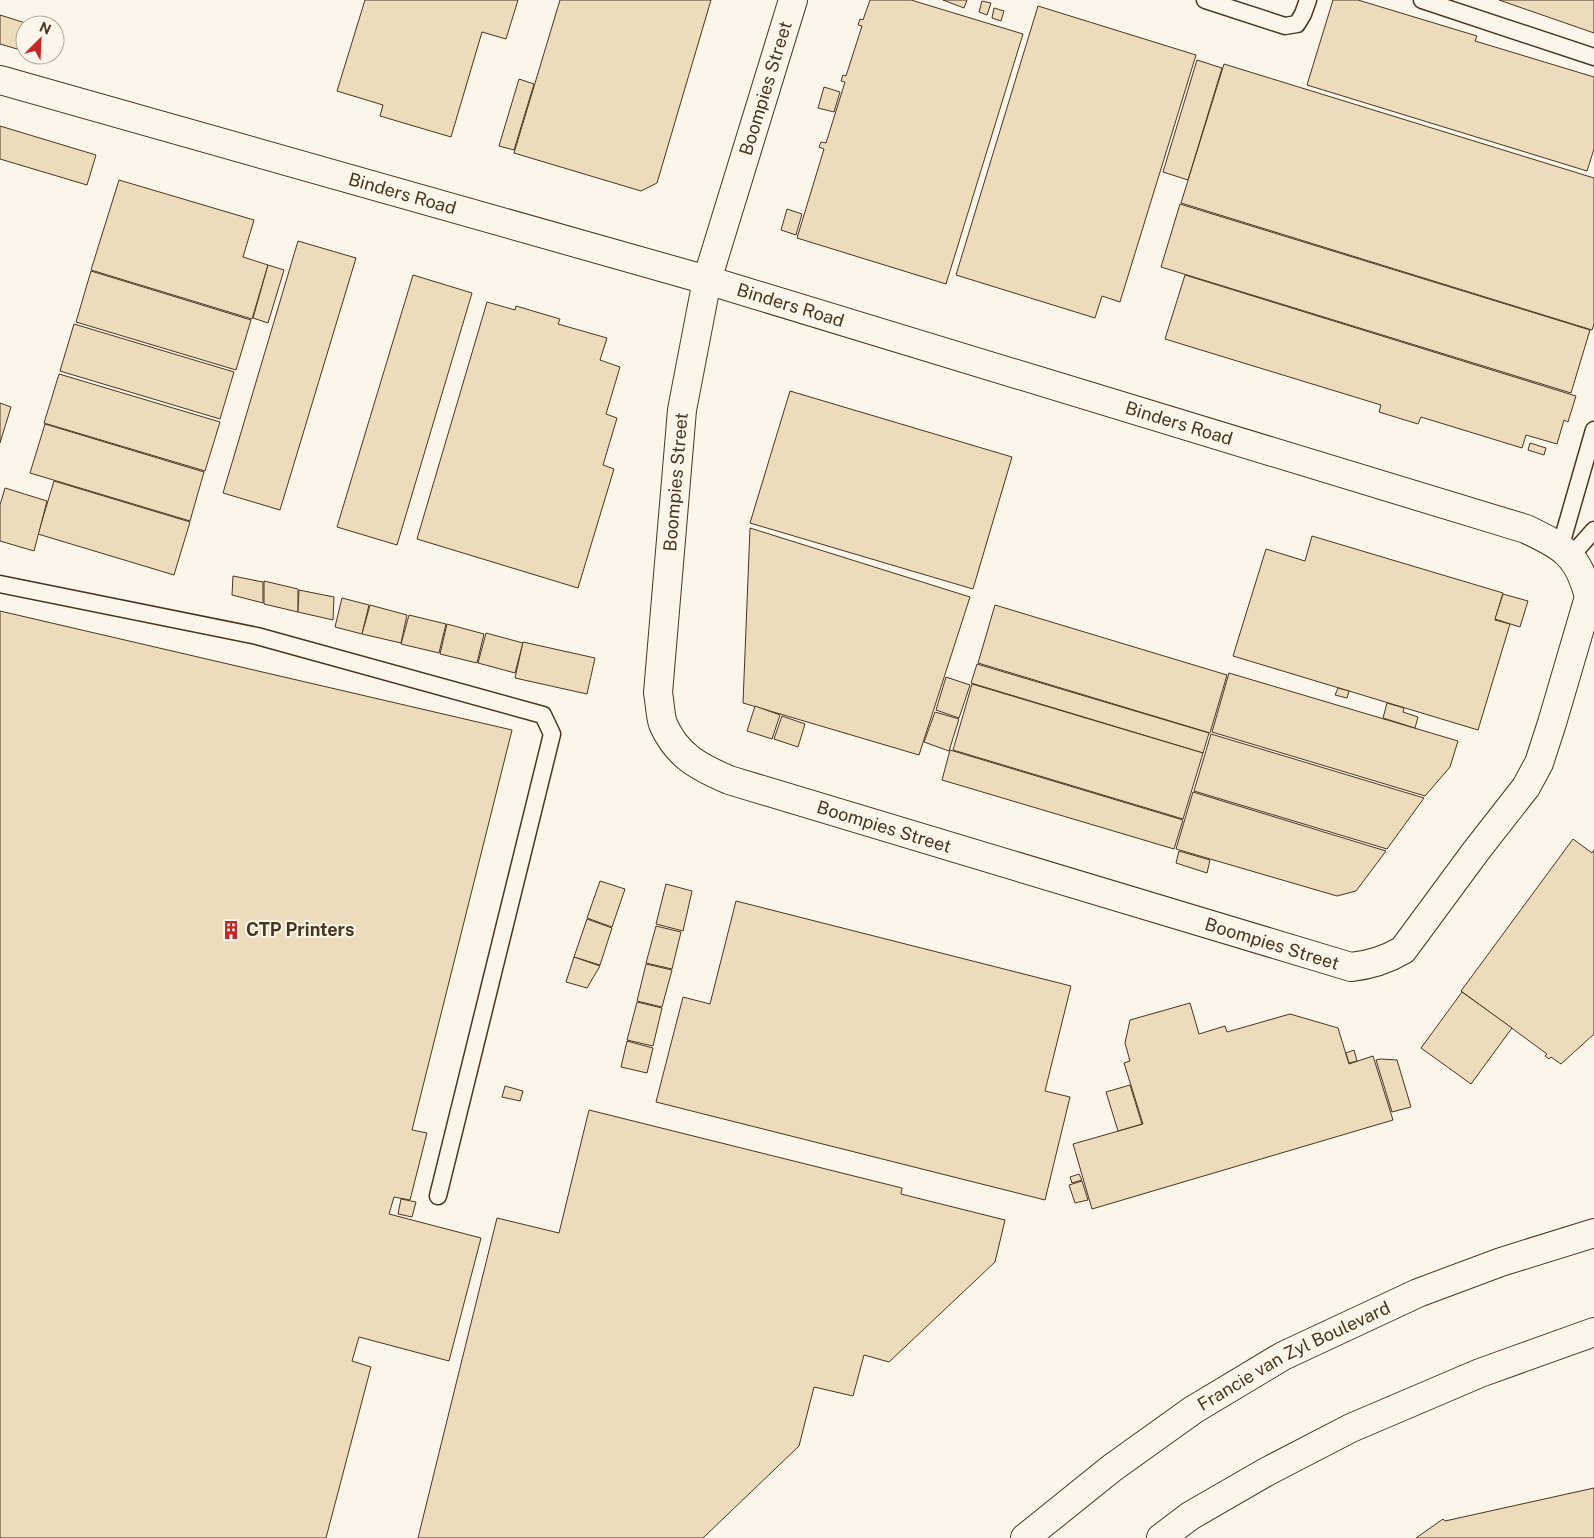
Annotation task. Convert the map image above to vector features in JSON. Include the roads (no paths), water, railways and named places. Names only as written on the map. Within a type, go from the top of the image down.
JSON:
[{"type":"street","name":"Boompies Street","points":[[793,0],[708,280],[682,410],[658,693],[663,723],[680,752],[702,768],[729,780],[1351,967],[1371,964],[1389,958],[1403,950],[1526,787],[1539,763],[1590,597],[1584,577],[1566,552]]},
{"type":"street","name":"Binders Road","points":[[0,80],[708,280],[1516,526],[1550,541],[1566,552]]},
{"type":"street","name":"Francie van Zyl Boulevard","points":[[1025,1538],[1112,1468],[1193,1410],[1283,1356],[1418,1293],[1501,1262],[1594,1233]]},
{"type":"street","points":[[1161,1538],[1190,1516],[1268,1471],[1351,1428],[1480,1373],[1594,1332]]},
{"type":"lane","points":[[1206,0],[1285,26],[1297,24],[1308,0]]},
{"type":"lane","points":[[1422,0],[1594,57]]},
{"type":"lane","points":[[1566,552],[1594,430]]},
{"type":"lane","points":[[1566,552],[1594,530]]},
{"type":"lane","points":[[0,584],[257,636],[543,715],[552,734],[438,1196]]},
{"type":"place","name":"CTP Printers","points":[[231,930]]}]
